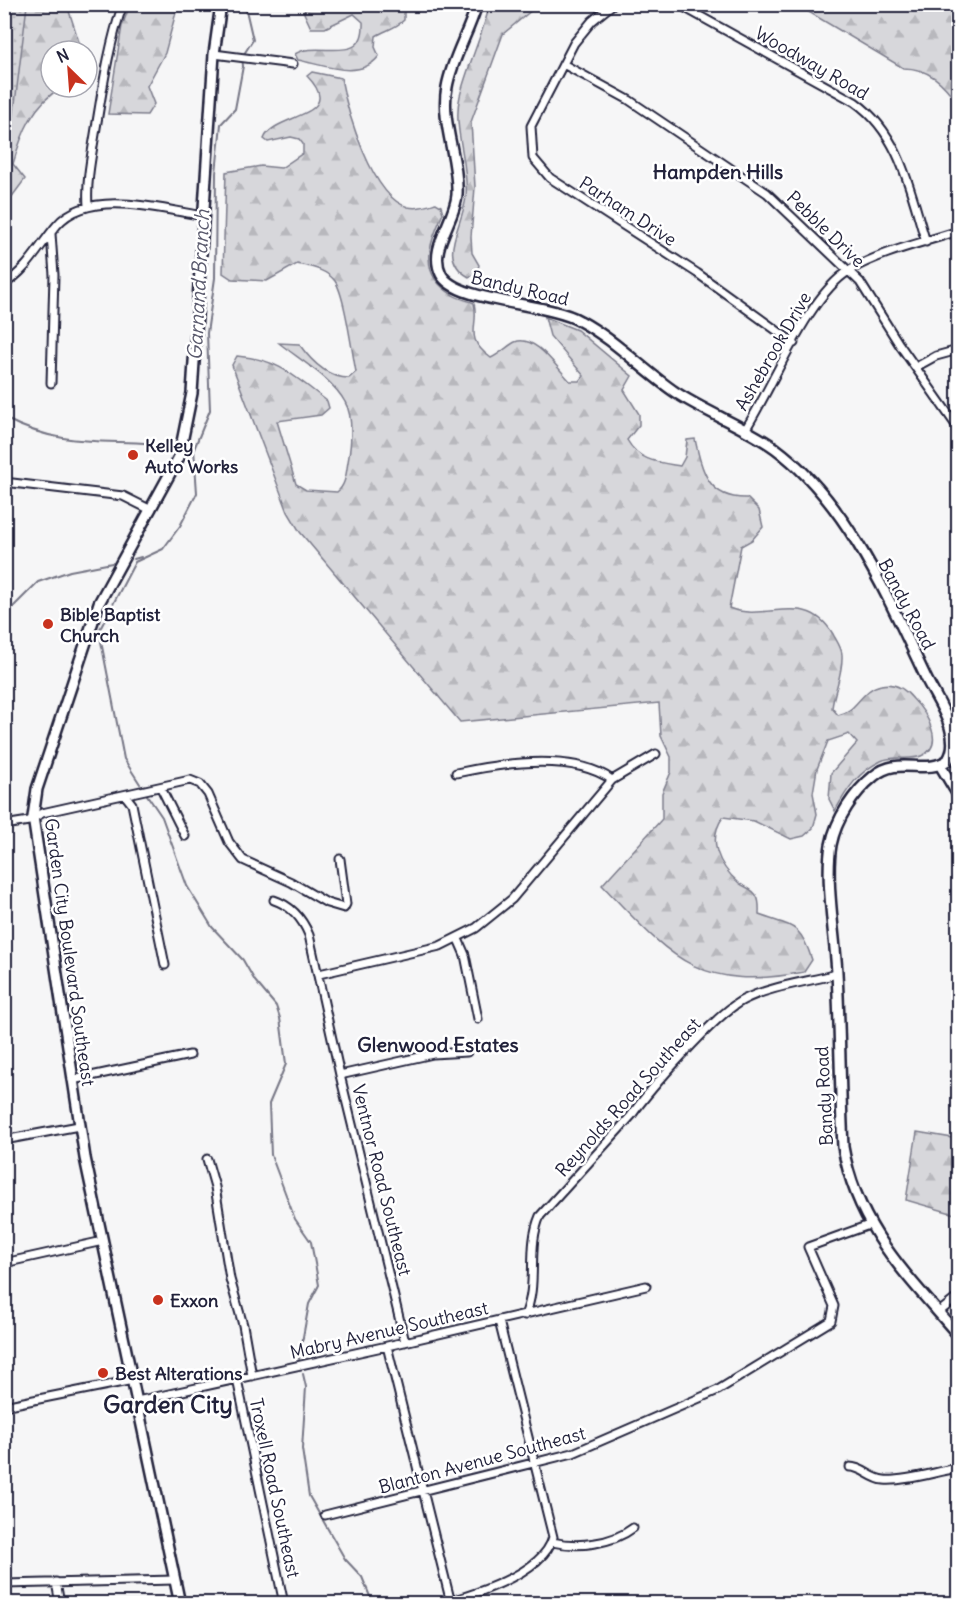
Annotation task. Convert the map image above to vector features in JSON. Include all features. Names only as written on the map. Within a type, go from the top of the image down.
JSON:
[{"type":"street","points":[[88,206],[88,177],[102,94],[111,45],[123,4]]},
{"type":"street","name":"Garden City Boulevard Southeast","points":[[180,1604],[79,1126],[33,817],[37,789],[92,619],[114,572],[179,457],[187,424],[192,393],[214,54],[221,4]]},
{"type":"street","name":"Bandy Road","points":[[477,4],[446,89],[446,110],[455,157],[457,195],[452,219],[441,241],[437,258],[444,279],[458,290],[534,305],[571,316],[596,331],[677,393],[777,450],[826,497],[848,531],[900,621],[949,723],[953,750],[948,760],[940,765],[902,765],[883,770],[863,786],[840,819],[833,836],[830,855],[843,1147],[847,1169],[869,1225],[958,1335]]},
{"type":"street","points":[[563,64],[582,32],[613,4]]},
{"type":"street","name":"Woodway Road","points":[[678,4],[855,102],[874,117],[897,151],[926,242]]},
{"type":"street","points":[[214,54],[293,64]]},
{"type":"street","name":"Pebble Drive","points":[[563,64],[629,100],[753,181],[850,270],[958,428]]},
{"type":"street","name":"Parham Drive","points":[[563,64],[531,126],[530,145],[537,166],[550,178],[697,273],[794,343]]},
{"type":"street","points":[[4,284],[20,273],[65,218],[88,206],[109,204],[203,216]]},
{"type":"street","name":"Ashebrook Drive","points":[[745,430],[821,296],[850,270],[878,257],[958,231]]},
{"type":"street","points":[[51,234],[54,275],[51,382]]},
{"type":"street","points":[[916,367],[936,356],[958,350]]},
{"type":"street","points":[[4,482],[123,496],[151,510]]},
{"type":"street","points":[[319,974],[407,955],[458,939],[493,916],[512,900],[612,780],[656,754]]},
{"type":"street","points":[[456,773],[563,762],[584,765],[612,780]]},
{"type":"street","points":[[940,765],[958,795]]},
{"type":"street","points":[[4,825],[29,821],[42,813],[190,780],[200,784],[214,805],[229,842],[243,860],[291,882],[327,903],[344,908],[346,904],[340,859]]},
{"type":"street","points":[[161,788],[185,836]]},
{"type":"street","points":[[125,795],[132,804],[165,965]]},
{"type":"street","name":"Ventnor Road Southeast","points":[[274,900],[289,907],[305,925],[319,974],[340,1075],[405,1342]]},
{"type":"street","points":[[458,939],[465,955],[478,1019]]},
{"type":"street","name":"Reynolds Road Southeast","points":[[525,1315],[531,1296],[534,1235],[540,1216],[649,1093],[696,1042],[742,1000],[837,974]]},
{"type":"street","points":[[340,1075],[433,1054],[467,1052]]},
{"type":"street","points":[[72,1080],[190,1054]]},
{"type":"street","points":[[4,1140],[79,1126]]},
{"type":"street","name":"Troxell Road Southeast","points":[[207,1159],[215,1187],[230,1279],[243,1326],[252,1376]]},
{"type":"street","name":"Blanton Avenue Southeast","points":[[325,1515],[583,1450],[718,1390],[831,1321],[835,1309],[808,1247],[869,1225]]},
{"type":"street","points":[[4,1263],[103,1241]]},
{"type":"street","name":"Mabry Avenue Southeast","points":[[137,1401],[646,1286]]},
{"type":"street","points":[[939,1312],[958,1297]]},
{"type":"street","points":[[441,1604],[513,1576],[534,1563],[552,1542],[553,1531],[499,1321]]},
{"type":"street","points":[[387,1346],[451,1602]]},
{"type":"street","name":"Troxell Road Southeast","points":[[237,1379],[284,1604]]},
{"type":"street","points":[[4,1406],[133,1380]]},
{"type":"street","points":[[849,1467],[860,1469],[873,1478],[889,1481],[958,1468]]},
{"type":"street","points":[[552,1542],[569,1545],[610,1540],[633,1528]]},
{"type":"street","points":[[4,1584],[175,1580]]},
{"type":"street","points":[[56,1582],[60,1604]]},
{"type":"green space","points":[[490,4],[538,5],[503,34],[471,122],[475,187],[471,237],[472,253],[479,265],[477,273],[469,277],[459,269],[454,260],[453,251],[466,196],[458,108],[463,84]]},
{"type":"green space","points":[[4,5],[27,5],[5,186]]},
{"type":"green space","points":[[5,5],[67,5],[78,39],[39,39],[39,99],[46,99],[36,110],[20,141],[13,164],[25,179],[5,206]]},
{"type":"green space","points":[[130,5],[178,5],[165,53],[147,86],[154,104],[147,115],[108,114],[122,26]]},
{"type":"green space","points":[[306,5],[404,5],[404,20],[376,36],[375,47],[379,56],[371,64],[352,70],[330,68],[298,60],[295,54],[305,50],[348,48],[356,44],[362,36],[363,22],[354,14],[325,28],[311,28],[304,13]]},
{"type":"green space","points":[[797,5],[958,5],[958,104],[935,78],[921,71],[903,68]]},
{"type":"green space","points":[[312,72],[341,78],[363,152],[383,188],[395,200],[408,207],[422,207],[436,203],[441,206],[443,213],[431,247],[430,268],[441,286],[455,296],[474,303],[474,338],[482,350],[491,358],[515,342],[530,343],[545,353],[570,381],[580,381],[584,376],[550,336],[545,317],[577,330],[632,376],[624,390],[639,414],[639,425],[627,440],[637,452],[649,459],[680,466],[685,457],[687,440],[695,439],[704,472],[715,488],[723,494],[747,498],[759,510],[763,527],[752,540],[741,546],[729,608],[743,612],[798,610],[811,613],[822,621],[833,634],[842,652],[841,669],[832,708],[838,715],[850,710],[874,687],[890,685],[906,692],[928,720],[933,737],[933,745],[929,751],[921,756],[891,758],[873,765],[854,782],[835,811],[829,799],[831,773],[857,743],[849,734],[828,741],[817,769],[813,793],[817,814],[813,828],[804,836],[791,839],[754,821],[723,817],[718,826],[715,843],[720,860],[739,883],[755,894],[759,901],[759,915],[787,924],[799,932],[812,960],[804,972],[767,977],[737,977],[711,972],[688,963],[647,932],[602,885],[662,819],[662,793],[671,772],[671,757],[661,736],[659,703],[460,722],[300,532],[288,512],[232,365],[237,356],[275,365],[296,377],[327,401],[329,408],[321,415],[277,421],[296,484],[306,490],[337,492],[344,482],[349,455],[351,432],[348,408],[332,385],[279,343],[299,344],[327,372],[349,378],[356,372],[348,325],[339,288],[331,277],[322,271],[297,264],[267,281],[232,279],[223,273],[226,172],[261,166],[281,168],[303,153],[303,144],[299,139],[291,137],[268,142],[264,139],[280,124],[314,108],[319,100],[317,90],[307,76]]},
{"type":"green space","points":[[917,1132],[958,1139],[958,1215],[906,1200]]},
{"type":"waterway","name":"Garnand Branch","points":[[140,784],[124,759],[99,631],[135,562],[163,549],[180,526],[197,493],[194,449],[210,410],[207,333],[215,278],[216,173],[221,124],[235,109],[243,66],[242,57],[253,40],[246,10],[250,4]]},
{"type":"waterway","points":[[4,418],[27,428],[69,439],[177,446]]},
{"type":"waterway","name":"Garnand Branch","points":[[134,559],[141,557]]},
{"type":"waterway","points":[[4,616],[38,582],[70,571],[112,563]]},
{"type":"waterway","name":"Garnand Branch","points":[[147,795],[162,817],[187,886],[212,927],[243,960],[255,981],[276,1006],[280,1018],[286,1064],[269,1104],[271,1155],[295,1219],[311,1242],[319,1285],[309,1304],[299,1359]]},
{"type":"waterway","name":"Garnand Branch","points":[[303,1374],[306,1387],[302,1449],[309,1496],[345,1559],[362,1577],[371,1599]]},
{"type":"place","name":"Kelley Auto Works","points":[[133,455]]},
{"type":"place","name":"Bible Baptist Church","points":[[48,624]]},
{"type":"place","name":"Exxon","points":[[158,1300]]},
{"type":"place","name":"Best Alterations","points":[[103,1373]]},
{"type":"district","name":"Hampden Hills","points":[[718,171]]},
{"type":"district","name":"Glenwood Estates","points":[[438,1044]]},
{"type":"district","name":"Garden City","points":[[168,1404]]}]
